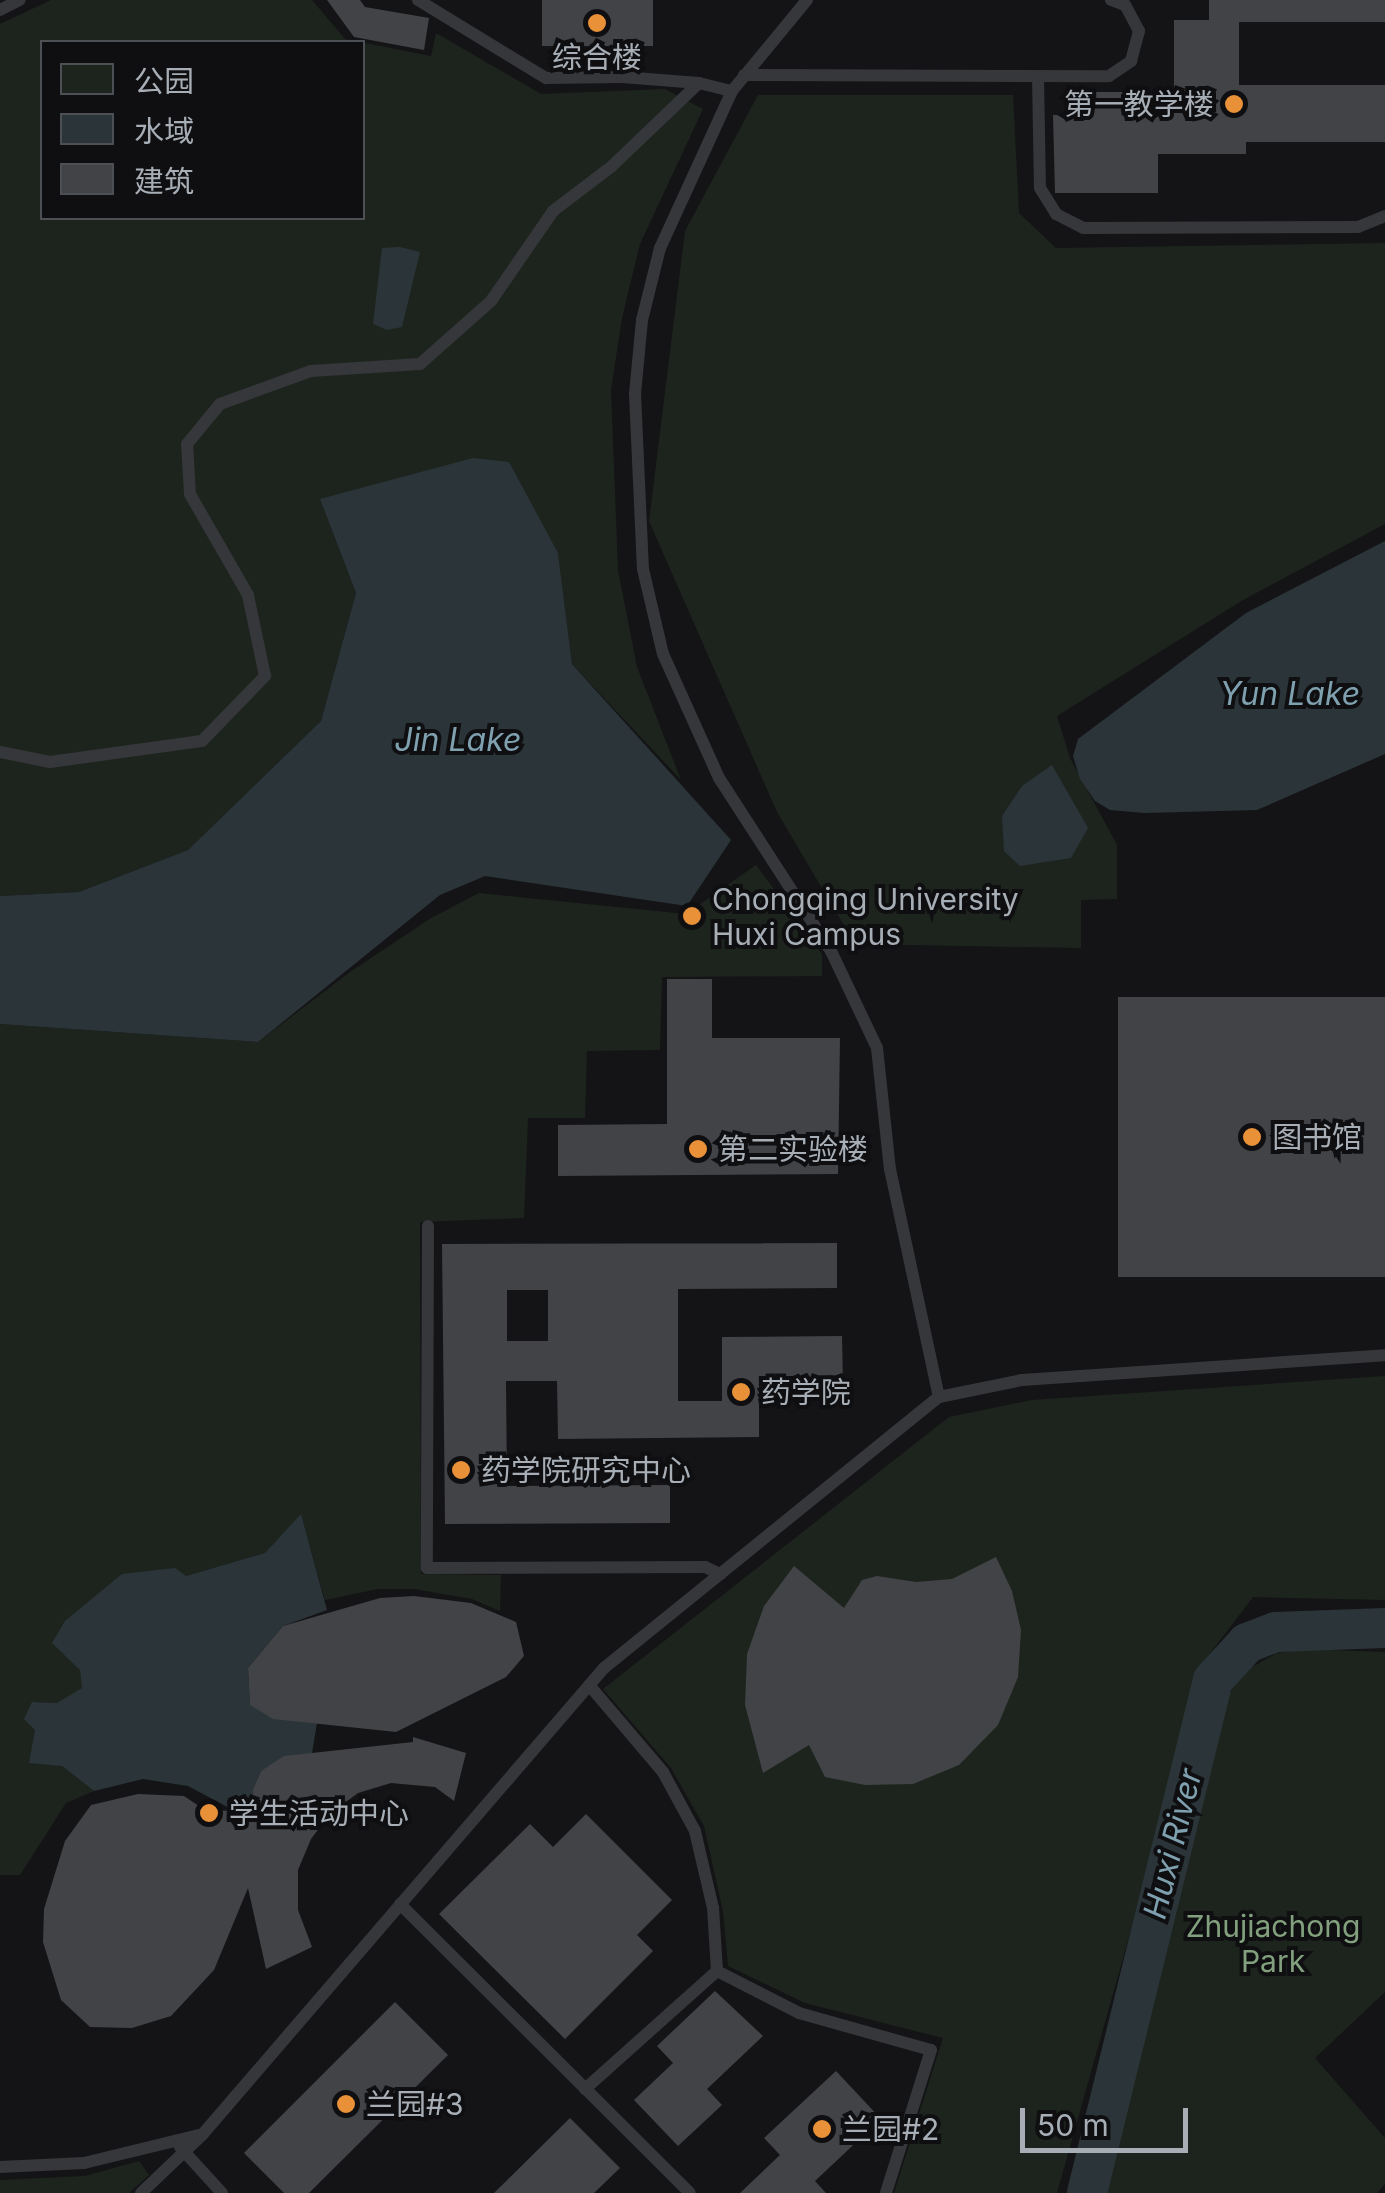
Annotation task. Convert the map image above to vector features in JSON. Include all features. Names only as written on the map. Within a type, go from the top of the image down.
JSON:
[{"type":"lane","points":[[0,10],[20,0]]},
{"type":"lane","points":[[418,0],[546,78],[622,76],[699,83],[732,91]]},
{"type":"lane","points":[[807,0],[732,91],[660,248],[642,320],[635,445],[643,568],[663,654],[719,778],[831,951],[876,1048],[890,1169],[939,1398]]},
{"type":"lane","points":[[744,75],[1109,76],[1131,61],[1139,31],[1125,5],[1111,0]]},
{"type":"lane","points":[[1038,76],[1040,188],[1056,214],[1084,228],[1358,227],[1385,216]]},
{"type":"lane","points":[[0,752],[50,762],[202,741],[265,676],[248,595],[190,494],[187,444],[220,404],[311,372],[420,364],[492,302],[553,211],[612,166],[699,83]]},
{"type":"lane","points":[[428,1226],[428,1568],[705,1567],[720,1574]]},
{"type":"lane","points":[[0,2167],[84,2163],[179,2147],[202,2135],[604,1668],[939,1398],[1022,1380],[1385,1355]]},
{"type":"lane","points":[[589,1685],[663,1772],[695,1831],[713,1908],[717,1971]]},
{"type":"lane","points":[[400,1904],[690,2193]]},
{"type":"lane","points":[[586,2089],[717,1971]]},
{"type":"lane","points":[[717,1971],[800,2013],[931,2050],[886,2193]]},
{"type":"lane","points":[[140,2193],[179,2147]]},
{"type":"lane","points":[[179,2147],[222,2193]]},
{"type":"green space","points":[[51,0],[312,0],[350,40],[40,40],[40,220],[365,220],[365,43],[431,56],[436,33],[541,94],[665,89],[703,109],[640,244],[622,318],[611,390],[618,570],[637,667],[681,780],[572,664],[558,553],[320,499],[356,593],[321,721],[188,850],[79,892],[0,896],[0,24]]},
{"type":"green space","points":[[758,95],[1013,95],[1019,213],[1056,248],[1385,243],[1385,524],[1243,600],[1057,716],[1070,758],[1117,845],[1117,899],[1081,900],[1081,948],[855,944],[777,812],[649,521],[685,231]]},
{"type":"green space","points":[[756,865],[822,954],[822,976],[662,977],[660,1050],[587,1051],[585,1118],[528,1118],[524,1218],[420,1222],[421,1574],[501,1575],[500,1611],[472,1599],[414,1589],[378,1589],[325,1600],[301,1515],[265,1553],[186,1576],[80,1670],[83,1688],[57,1703],[32,1702],[35,1730],[62,1766],[94,1791],[66,1803],[20,1875],[0,1875],[0,1024],[258,1042],[350,972],[431,918],[479,893],[686,914]]},
{"type":"green space","points":[[1385,1376],[1385,1600],[1253,1597],[1208,1656],[1057,2193],[894,2193],[943,2038],[805,2003],[728,1966],[723,1911],[704,1826],[671,1768],[603,1689],[949,1417],[1032,1400]]},
{"type":"green space","name":"Zhujiachong Park","points":[[1305,1649],[1385,1652],[1385,1992],[1315,2058],[1385,2138],[1385,2184],[1377,2193],[1095,2193],[1214,1724],[1240,1674],[1277,1653]]},
{"type":"green space","points":[[139,2161],[149,2175],[129,2193],[0,2193],[0,2180],[85,2176]]},
{"type":"water","points":[[382,248],[420,252],[402,327],[387,330],[373,324]]},
{"type":"water","name":"Jin Lake","points":[[473,458],[509,462],[558,553],[572,664],[731,840],[687,906],[485,876],[440,895],[258,1042],[0,1024],[0,896],[79,892],[188,850],[321,721],[356,593],[320,499]]},
{"type":"water","name":"Yun Lake","points":[[1385,541],[1385,754],[1257,810],[1144,813],[1110,810],[1095,801],[1080,779],[1073,756],[1078,739],[1246,613]]},
{"type":"water","points":[[1052,765],[1088,828],[1071,858],[1020,866],[1004,851],[1002,816],[1022,786]]},
{"type":"water","points":[[301,1514],[327,1610],[283,1626],[248,1668],[250,1704],[317,1723],[312,1753],[261,1771],[253,1789],[253,1803],[235,1811],[188,1786],[143,1779],[94,1791],[62,1766],[29,1763],[35,1730],[24,1719],[32,1702],[57,1703],[82,1688],[80,1670],[52,1643],[65,1621],[122,1574],[175,1568],[186,1576],[265,1553]]},
{"type":"building","points":[[327,0],[360,0],[365,7],[429,18],[424,50],[354,37]]},
{"type":"building","name":"综合楼","points":[[542,0],[653,0],[653,46],[542,46]]},
{"type":"building","name":"第一教学楼","points":[[1209,0],[1385,0],[1385,22],[1239,22],[1239,85],[1385,85],[1385,142],[1246,142],[1246,154],[1158,154],[1158,193],[1055,193],[1053,115],[1083,115],[1083,92],[1174,92],[1174,20],[1209,20]]},
{"type":"building","points":[[667,979],[712,979],[712,1038],[840,1038],[838,1174],[558,1176],[558,1125],[667,1124]]},
{"type":"building","name":"图书馆","points":[[1118,997],[1385,997],[1385,1277],[1118,1277]]},
{"type":"building","points":[[837,1243],[837,1288],[678,1289],[678,1401],[722,1401],[722,1337],[842,1336],[843,1383],[759,1384],[759,1437],[558,1439],[557,1381],[506,1381],[507,1486],[670,1485],[670,1523],[445,1524],[442,1244]],"holes":[[[507,1290],[548,1290],[548,1341],[507,1341]]]},
{"type":"building","points":[[996,1557],[1012,1591],[1021,1630],[1018,1677],[998,1725],[959,1765],[913,1784],[865,1785],[825,1777],[809,1745],[763,1773],[745,1705],[747,1654],[764,1606],[794,1566],[844,1608],[862,1580],[877,1576],[916,1582],[952,1579]]},
{"type":"building","points":[[414,1596],[471,1603],[516,1622],[524,1656],[506,1677],[396,1732],[273,1719],[250,1705],[248,1668],[283,1626],[380,1598]]},
{"type":"building","name":"学生活动中心","points":[[413,1737],[466,1753],[454,1801],[435,1787],[391,1783],[358,1793],[330,1814],[311,1839],[298,1870],[298,1910],[312,1947],[266,1969],[248,1888],[214,1970],[171,2016],[132,2028],[90,2027],[61,2000],[43,1942],[44,1909],[65,1841],[91,1805],[138,1794],[184,1796],[205,1810],[235,1811],[253,1803],[253,1789],[261,1771],[284,1756],[413,1742]]},
{"type":"building","points":[[586,1814],[672,1900],[637,1935],[653,1951],[565,2039],[439,1914],[530,1824],[553,1847]]},
{"type":"building","points":[[715,1991],[763,2036],[707,2089],[722,2105],[678,2146],[634,2100],[673,2063],[657,2046]]},
{"type":"building","name":"兰园#3","points":[[395,2002],[448,2055],[309,2193],[284,2193],[244,2153]]},
{"type":"building","name":"兰园#2","points":[[836,2071],[881,2119],[815,2181],[826,2193],[740,2193],[780,2155],[764,2138]]},
{"type":"building","points":[[570,2118],[620,2168],[594,2193],[494,2193]]},
{"type":"waterway","name":"Huxi River","points":[[1087,2193],[1213,1680],[1247,1643],[1276,1632],[1385,1628]]},
{"type":"place","name":"综合楼","points":[[597,23]]},
{"type":"place","name":"第一教学楼","points":[[1234,104]]},
{"type":"place","name":"Chongqing University Huxi Campus","points":[[692,916]]},
{"type":"place","name":"图书馆","points":[[1252,1137]]},
{"type":"place","name":"第二实验楼","points":[[698,1149]]},
{"type":"place","name":"药学院","points":[[741,1392]]},
{"type":"place","name":"药学院研究中心","points":[[461,1470]]},
{"type":"place","name":"学生活动中心","points":[[209,1813]]},
{"type":"place","name":"兰园#3","points":[[346,2104]]},
{"type":"place","name":"兰园#2","points":[[822,2129]]}]
